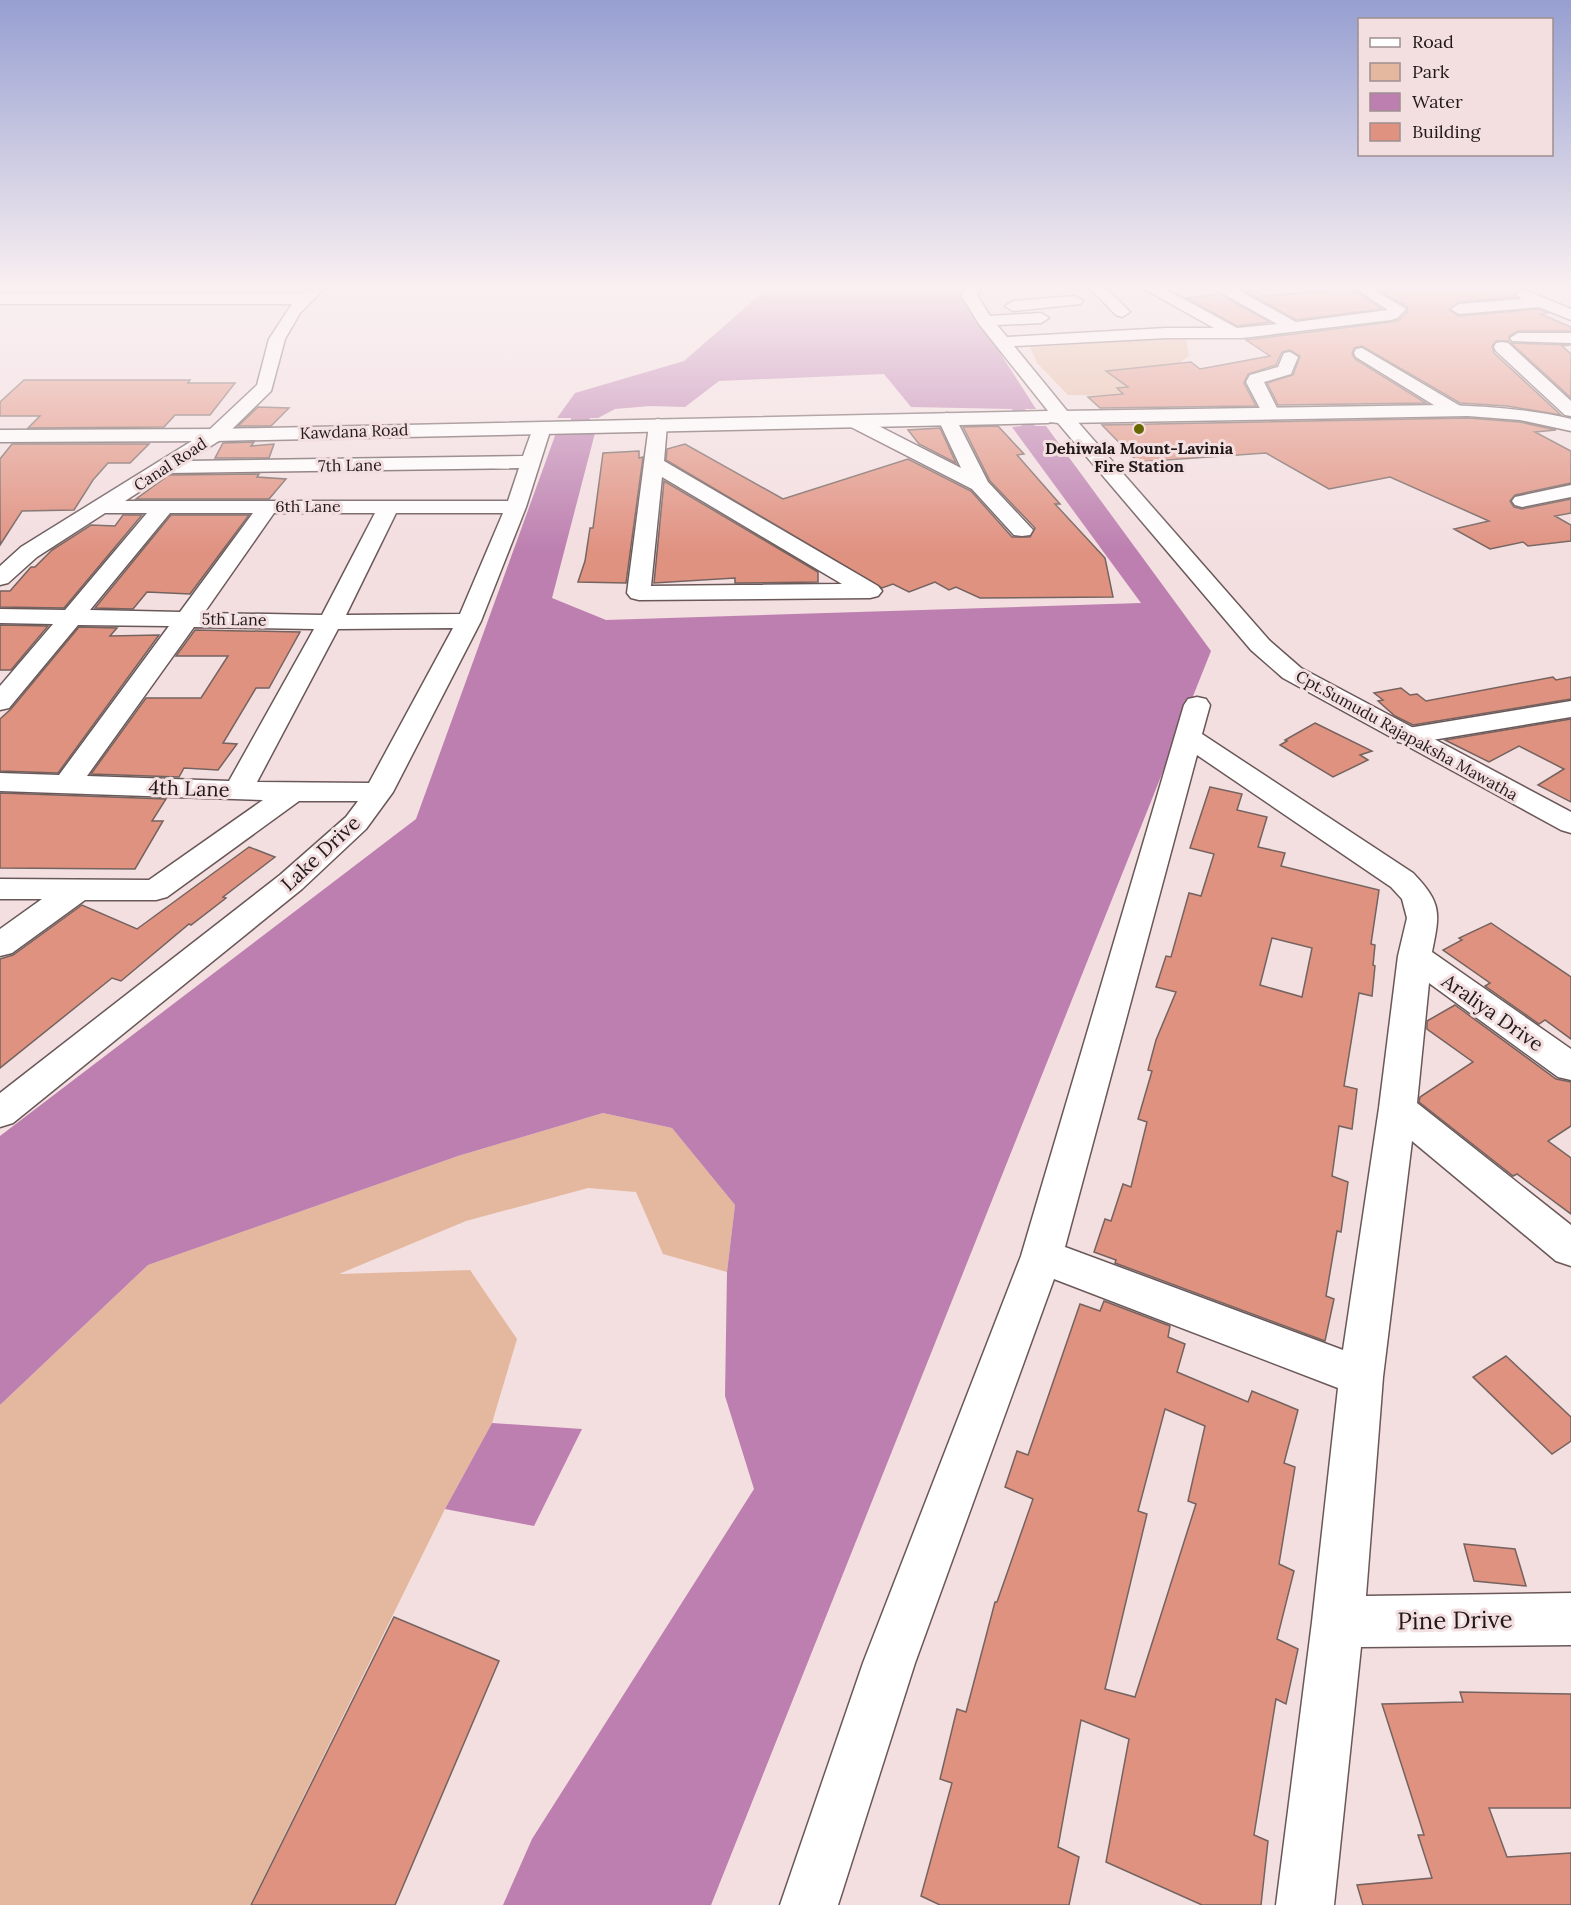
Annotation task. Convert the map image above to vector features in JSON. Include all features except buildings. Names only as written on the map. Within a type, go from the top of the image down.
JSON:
[{"type":"street","name":"Canal Road","points":[[0,578],[29,552],[168,467],[215,435],[265,387],[268,375]]},
{"type":"street","name":"Cpt.Sumudu Rajapaksha Mawatha","points":[[1026,375],[1055,417],[1260,645],[1292,673],[1571,824]]},
{"type":"street","points":[[1269,375],[1256,379],[1255,382],[1270,412]]},
{"type":"street","points":[[1397,375],[1456,411]]},
{"type":"street","points":[[1539,375],[1571,411]]},
{"type":"street","name":"Kawdana Road","points":[[1,438],[1270,412],[1510,412],[1571,425]]},
{"type":"street","points":[[947,419],[979,484],[1022,530]]},
{"type":"street","points":[[852,420],[979,484]]},
{"type":"street","points":[[655,464],[870,591],[639,593],[655,464],[657,425]]},
{"type":"street","name":"Lake Drive","points":[[0,1113],[291,882],[356,823],[379,792],[469,621],[516,507],[531,462],[553,427]]},
{"type":"street","name":"7th Lane","points":[[168,467],[531,462]]},
{"type":"street","points":[[1522,501],[1571,491]]},
{"type":"street","points":[[68,783],[269,506]]},
{"type":"street","name":"6th Lane","points":[[101,507],[516,507]]},
{"type":"street","points":[[0,702],[164,507]]},
{"type":"street","points":[[239,789],[330,622],[389,507]]},
{"type":"street","name":"5th Lane","points":[[0,616],[330,622],[469,621]]},
{"type":"street","points":[[1408,736],[1571,709]]},
{"type":"street","points":[[809,1905],[889,1663],[1042,1256],[1192,721],[1402,880],[1417,896],[1423,918],[1415,956],[1398,1108],[1361,1377],[1338,1622],[1305,1905]]},
{"type":"street","name":"4th Lane","points":[[0,782],[292,792],[379,792]]},
{"type":"street","points":[[0,889],[156,890],[292,792]]},
{"type":"street","points":[[0,945],[77,890]]},
{"type":"street","name":"Araliya Drive","points":[[1415,956],[1571,1067]]},
{"type":"street","points":[[1398,1108],[1571,1249]]},
{"type":"street","points":[[1042,1256],[1361,1377]]},
{"type":"street","name":"Pine Drive","points":[[1338,1622],[1571,1619]]},
{"type":"green space","points":[[1049,375],[1163,375],[1120,396],[1068,395]]},
{"type":"green space","points":[[603,1113],[672,1128],[735,1205],[727,1272],[663,1254],[636,1192],[588,1188],[466,1221],[339,1274],[470,1270],[517,1339],[492,1423],[445,1509],[250,1905],[0,1905],[0,1405],[148,1265],[458,1156]]},
{"type":"water","points":[[637,375],[863,375],[719,381],[685,407],[650,406],[615,409],[598,418],[590,418],[586,432],[595,433],[552,598],[606,620],[1141,603],[1012,427],[1022,426],[1012,409],[911,407],[885,375],[1014,375],[1036,409],[1025,409],[1035,426],[1046,426],[1211,651],[711,1905],[503,1905],[532,1839],[754,1489],[725,1396],[727,1272],[735,1205],[672,1128],[603,1113],[458,1156],[148,1265],[0,1405],[0,1136],[416,819],[556,433],[571,432],[571,418],[557,418],[575,393]]},
{"type":"water","points":[[492,1423],[582,1429],[534,1526],[445,1509]]},
{"type":"place","name":"Dehiwala Mount-Lavinia Fire Station","points":[[1139,429]]}]
